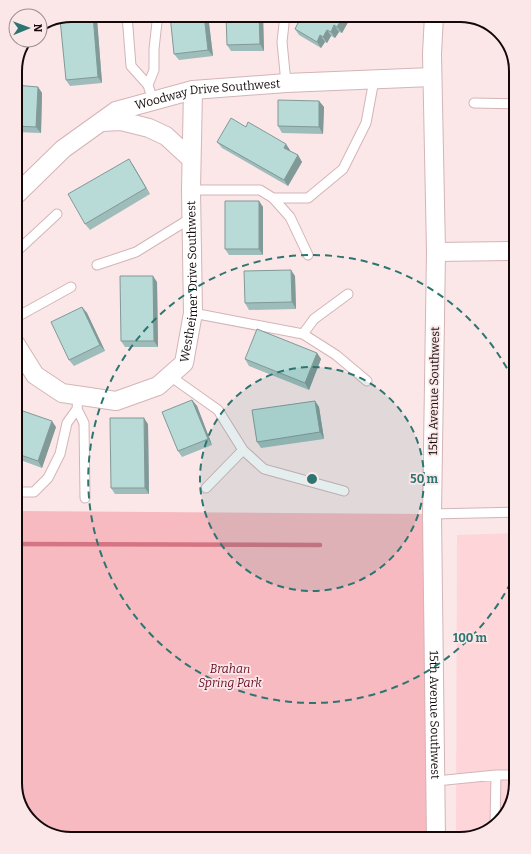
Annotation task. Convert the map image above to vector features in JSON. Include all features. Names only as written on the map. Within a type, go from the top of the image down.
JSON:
[{"type":"street","name":"15th Avenue Southwest","points":[[434,22],[432,77],[436,252],[432,514],[436,832]]},
{"type":"street","name":"Woodway Drive Southwest","points":[[22,188],[63,149],[116,111],[151,93],[286,83],[432,77]]},
{"type":"street","name":"Westheimer Drive Southwest","points":[[22,355],[35,376],[77,402],[116,400],[158,386],[184,363],[193,313],[191,190],[192,90]]},
{"type":"street","points":[[101,122],[121,121],[149,128],[166,136],[192,159]]},
{"type":"street","points":[[436,252],[509,251]]},
{"type":"lane","points":[[128,22],[131,66],[151,93]]},
{"type":"lane","points":[[151,93],[154,70],[156,22]]},
{"type":"lane","points":[[284,22],[282,42],[286,83]]},
{"type":"lane","points":[[273,198],[308,198],[343,169],[366,123],[374,80]]},
{"type":"lane","points":[[474,103],[509,104]]},
{"type":"lane","points":[[191,190],[260,190],[273,198],[290,217],[308,255]]},
{"type":"lane","points":[[22,246],[57,214]]},
{"type":"lane","points":[[97,265],[136,252],[192,218]]},
{"type":"lane","points":[[22,314],[71,287]]},
{"type":"lane","points":[[303,334],[314,319],[348,294]]},
{"type":"lane","points":[[193,313],[303,334],[336,355],[367,380]]},
{"type":"lane","points":[[170,376],[218,410],[243,450],[264,469],[344,491]]},
{"type":"lane","points":[[22,492],[34,492],[48,478],[60,454],[67,422],[77,402]]},
{"type":"lane","points":[[77,402],[84,423],[85,498]]},
{"type":"lane","points":[[206,488],[243,450]]},
{"type":"lane","points":[[432,514],[509,512]]},
{"type":"lane","points":[[436,781],[509,774]]},
{"type":"lane","points":[[495,817],[496,775]]},
{"type":"shaded area","points":[[509,533],[508,793],[504,805],[492,820],[482,827],[470,831],[460,832],[456,832],[457,535]]},
{"type":"green space","name":"Brahan Spring Park","points":[[22,511],[424,514],[427,832],[68,832],[49,827],[39,820],[30,810],[23,793],[22,783]]},
{"type":"building","points":[[94,22],[98,77],[66,80],[60,23]]},
{"type":"building","points":[[171,22],[205,22],[208,50],[174,54]]},
{"type":"building","points":[[226,22],[259,22],[260,44],[227,45]]},
{"type":"building","points":[[298,22],[340,22],[337,27],[334,25],[331,32],[327,30],[323,37],[320,35],[317,42],[295,29]]},
{"type":"building","points":[[22,86],[38,87],[36,127],[22,126]]},
{"type":"building","points":[[278,100],[319,101],[319,127],[278,126]]},
{"type":"building","points":[[231,118],[246,127],[248,122],[286,144],[284,148],[298,155],[284,180],[217,142]]},
{"type":"building","points":[[129,159],[146,188],[85,224],[68,194]]},
{"type":"building","points":[[225,201],[259,201],[259,249],[225,249]]},
{"type":"building","points":[[291,270],[292,302],[245,303],[244,271]]},
{"type":"building","points":[[120,276],[153,276],[154,341],[121,341]]},
{"type":"building","points":[[82,307],[100,345],[69,360],[51,322]]},
{"type":"building","points":[[257,329],[317,353],[305,383],[245,359]]},
{"type":"building","points":[[192,400],[208,439],[178,451],[162,412]]},
{"type":"building","points":[[315,401],[320,432],[257,442],[252,410]]},
{"type":"building","points":[[22,411],[52,421],[38,461],[22,455]]},
{"type":"building","points":[[110,418],[144,418],[145,488],[111,488]]},
{"type":"waterway","points":[[22,544],[320,545]]}]
